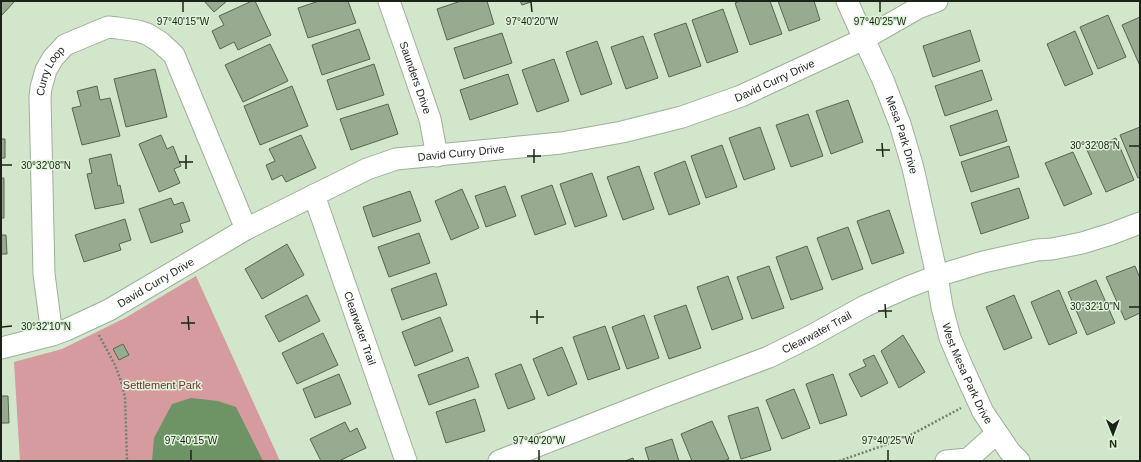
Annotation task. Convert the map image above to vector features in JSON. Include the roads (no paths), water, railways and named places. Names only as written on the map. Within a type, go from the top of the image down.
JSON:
[{"type":"street","name":"Saunders Drive","points":[[389,1],[430,119],[437,156]]},
{"type":"street","name":"Mesa Park Drive","points":[[847,1],[883,80],[902,131],[913,168],[937,276]]},
{"type":"street","name":"David Curry Drive","points":[[1,348],[52,335],[109,310],[246,229],[367,169],[396,159],[561,143],[622,132],[682,117],[741,96],[864,39],[918,8],[937,1]]},
{"type":"street","name":"Curry Loop","points":[[52,335],[44,274],[40,97],[46,70],[52,58],[65,45],[108,28],[118,28],[147,34],[160,42],[174,55],[246,229]]},
{"type":"street","name":"Clearwater Trail","points":[[314,195],[406,461]]},
{"type":"street","name":"Clearwater Trail","points":[[499,461],[769,357],[865,306],[937,276],[983,262],[1037,250],[1052,249],[1082,243],[1140,223]]},
{"type":"street","name":"West Mesa Park Drive","points":[[937,276],[942,307],[950,338],[962,366],[983,412],[1010,452],[1019,461]]},
{"type":"street","points":[[952,461],[968,459],[998,433]]},
{"type":"park label","name":"Settlement Park","points":[[162,385]]}]
